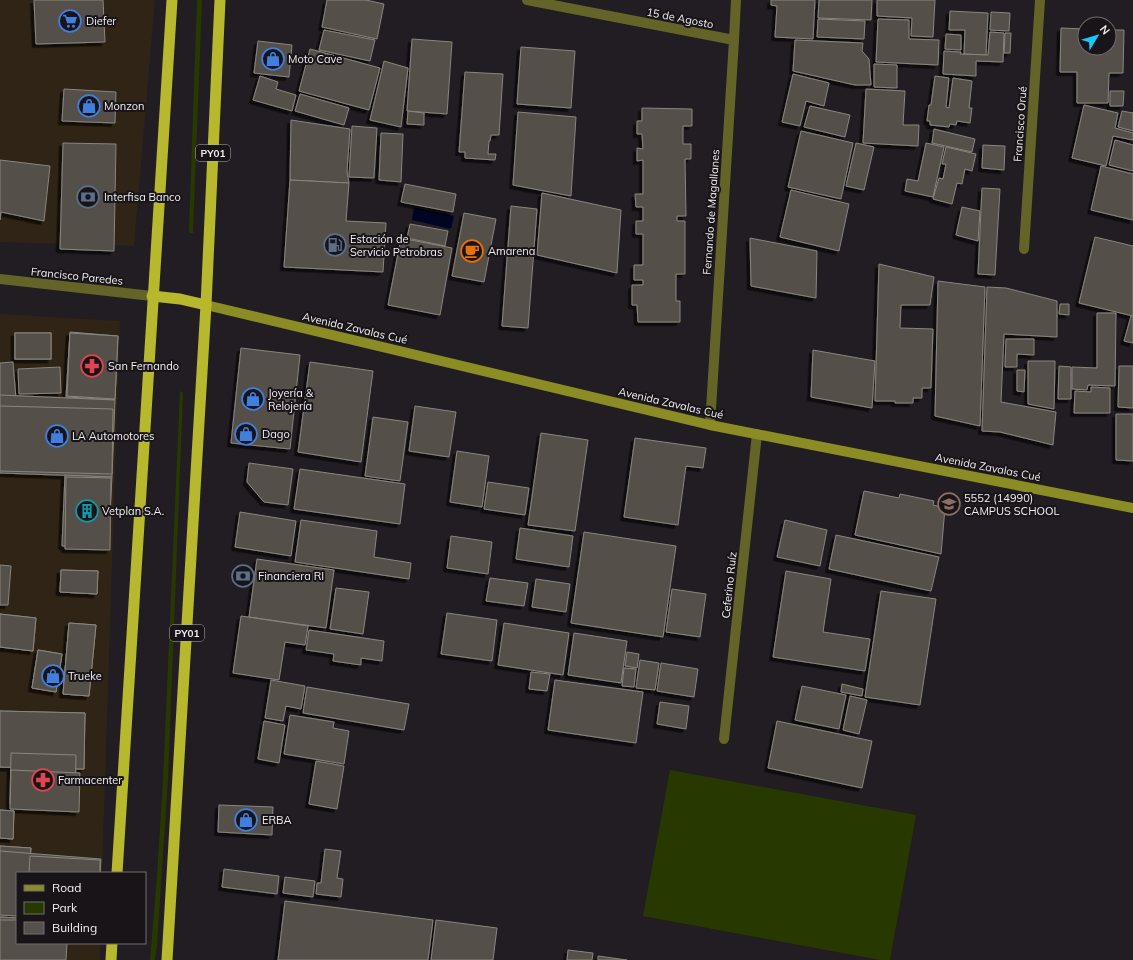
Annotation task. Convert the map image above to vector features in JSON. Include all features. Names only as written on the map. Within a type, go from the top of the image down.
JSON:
[{"type":"highway","points":[[116,872],[172,0]]},
{"type":"highway","name":"PY01","points":[[167,960],[206,305],[220,0]]},
{"type":"highway","points":[[152,296],[180,299],[206,305]]},
{"type":"highway","points":[[111,960],[112,944]]},
{"type":"main road","name":"Avenida Zavalas Cué","points":[[206,305],[710,425],[1133,508]]},
{"type":"street","name":"15 de Agosto","points":[[527,0],[734,40]]},
{"type":"street","name":"Fernando de Magallanes","points":[[710,425],[736,0]]},
{"type":"street","name":"Francisco Orué","points":[[1024,250],[1040,0]]},
{"type":"street","name":"Francisco Paredes","points":[[0,280],[152,296]]},
{"type":"street","name":"Ceferino Ruíz","points":[[724,739],[757,434]]},
{"type":"shaded area","points":[[0,0],[155,0],[134,246],[0,242]]},
{"type":"shaded area","points":[[0,314],[120,321],[102,872],[16,872],[16,944],[100,944],[100,960],[0,960]]},
{"type":"green space","points":[[197,0],[202,0],[193,233],[190,233],[189,231]]},
{"type":"green space","points":[[180,391],[183,393],[168,779],[157,945],[155,960],[150,960],[163,780]]},
{"type":"green space","points":[[670,770],[916,815],[890,960],[880,960],[643,916]]},
{"type":"water","points":[[414,207],[454,216],[451,229],[412,220]]},
{"type":"building","name":"Diefer","points":[[34,0],[103,0],[105,42],[36,44]]},
{"type":"building","points":[[327,0],[366,0],[384,4],[377,39],[322,27]]},
{"type":"building","points":[[771,0],[815,0],[813,39],[775,37],[777,6],[771,5]]},
{"type":"building","points":[[819,0],[872,0],[871,20],[818,18]]},
{"type":"building","points":[[877,0],[935,0],[933,37],[911,36],[912,18],[877,16]]},
{"type":"building","points":[[950,11],[988,13],[986,55],[964,54],[965,30],[949,30]]},
{"type":"building","points":[[991,12],[1010,13],[1009,31],[990,30]]},
{"type":"building","points":[[818,19],[865,21],[864,39],[817,37]]},
{"type":"building","points":[[878,19],[909,20],[909,39],[939,40],[938,65],[876,62]]},
{"type":"building","points":[[1061,28],[1077,29],[1077,56],[1117,56],[1117,30],[1124,30],[1123,73],[1109,73],[1108,103],[1077,103],[1077,72],[1060,72]]},
{"type":"building","points":[[324,30],[375,40],[370,61],[319,50]]},
{"type":"building","points":[[990,32],[1004,33],[1003,62],[976,61],[976,76],[943,74],[944,51],[961,52],[960,54],[988,55]]},
{"type":"building","points":[[1005,33],[1011,33],[1010,53],[1004,53]]},
{"type":"building","points":[[946,34],[961,35],[961,50],[945,49]]},
{"type":"building","points":[[412,39],[452,42],[447,114],[407,111]]},
{"type":"building","points":[[795,40],[863,43],[862,51],[869,59],[871,85],[855,85],[793,71]]},
{"type":"building","name":"Moto Cave","points":[[258,41],[292,45],[289,77],[254,73]]},
{"type":"building","points":[[521,47],[575,51],[571,108],[517,104]]},
{"type":"building","points":[[310,49],[380,68],[369,110],[299,91]]},
{"type":"building","points":[[384,61],[408,68],[401,127],[370,120]]},
{"type":"building","points":[[874,64],[897,65],[897,88],[874,87]]},
{"type":"building","points":[[465,72],[503,74],[499,135],[491,135],[489,141],[488,154],[496,154],[495,160],[465,158],[465,152],[459,152]]},
{"type":"building","points":[[793,74],[829,83],[824,106],[806,101],[800,126],[782,122]]},
{"type":"building","points":[[260,76],[278,82],[276,89],[296,95],[292,111],[253,100]]},
{"type":"building","points":[[935,76],[949,78],[946,107],[949,108],[953,78],[972,81],[969,108],[972,108],[970,123],[957,121],[956,125],[950,124],[949,127],[930,125],[930,121],[927,121]]},
{"type":"building","name":"Monzon","points":[[64,89],[116,92],[115,123],[62,121]]},
{"type":"building","points":[[866,89],[905,91],[903,125],[919,125],[918,146],[863,143]]},
{"type":"building","points":[[1110,91],[1124,91],[1123,106],[1110,106]]},
{"type":"building","points":[[300,94],[349,108],[344,125],[295,111]]},
{"type":"building","points":[[1084,105],[1118,113],[1115,128],[1133,133],[1133,140],[1113,136],[1106,166],[1072,158]]},
{"type":"building","points":[[810,106],[850,115],[845,137],[804,127]]},
{"type":"building","points":[[642,108],[692,109],[692,126],[683,126],[683,144],[691,144],[691,159],[685,159],[686,216],[677,216],[677,221],[685,221],[685,274],[676,274],[676,301],[680,301],[680,322],[638,322],[637,305],[632,305],[632,285],[643,285],[643,280],[634,280],[634,265],[643,265],[643,234],[636,234],[636,221],[643,221],[643,207],[636,207],[635,194],[643,194],[643,160],[637,161],[637,148],[643,149],[642,134],[637,134],[637,121],[642,121]]},
{"type":"building","points":[[408,111],[424,113],[424,125],[407,124]]},
{"type":"building","points":[[1122,111],[1133,113],[1133,131],[1118,127]]},
{"type":"building","points":[[518,112],[576,117],[571,196],[513,185]]},
{"type":"building","points":[[291,120],[350,129],[347,171],[349,183],[290,180]]},
{"type":"building","points":[[352,126],[377,128],[374,178],[349,177]]},
{"type":"building","points":[[934,129],[975,139],[972,152],[932,143]]},
{"type":"building","points":[[801,131],[853,143],[841,199],[788,187]]},
{"type":"building","points":[[381,133],[403,134],[401,182],[379,180]]},
{"type":"building","points":[[1115,140],[1133,145],[1133,171],[1109,165]]},
{"type":"building","name":"Interfisa Banco","points":[[63,143],[116,144],[114,251],[60,249]]},
{"type":"building","points":[[856,143],[874,147],[864,190],[846,186]]},
{"type":"building","points":[[926,143],[944,147],[933,197],[905,191],[907,179],[918,181]]},
{"type":"building","points":[[983,145],[1005,146],[1004,170],[982,168]]},
{"type":"building","points":[[946,147],[976,154],[972,171],[965,169],[962,184],[957,183],[952,204],[933,199],[939,178],[943,179],[946,164],[942,164]]},
{"type":"building","points":[[0,160],[50,166],[44,221],[1,212],[0,220]]},
{"type":"building","points":[[1101,166],[1133,174],[1133,220],[1091,210]]},
{"type":"building","name":"Estación de Servicio Petrobras","points":[[290,180],[349,183],[346,221],[386,223],[383,272],[284,267]]},
{"type":"building","points":[[405,184],[456,194],[453,212],[401,202]]},
{"type":"building","points":[[982,188],[1000,189],[995,275],[978,274]]},
{"type":"building","points":[[791,190],[849,204],[839,251],[780,237]]},
{"type":"building","points":[[542,193],[621,210],[617,273],[537,255]]},
{"type":"building","points":[[511,206],[537,209],[528,328],[502,326]]},
{"type":"building","points":[[962,207],[980,211],[978,241],[956,235]]},
{"type":"building","points":[[464,213],[496,219],[484,282],[452,276]]},
{"type":"building","points":[[410,224],[448,231],[445,246],[407,238]]},
{"type":"building","points":[[1095,237],[1133,246],[1133,316],[1079,303]]},
{"type":"building","points":[[401,238],[452,248],[440,315],[388,305]]},
{"type":"building","points":[[750,238],[817,251],[816,298],[751,286]]},
{"type":"building","points":[[879,264],[934,277],[930,305],[901,305],[900,328],[933,329],[931,388],[922,388],[922,398],[913,398],[913,403],[875,401]]},
{"type":"building","points":[[938,281],[985,287],[980,426],[935,416]]},
{"type":"building","points":[[987,287],[1006,288],[1057,301],[1057,337],[1004,334],[1001,402],[1056,412],[1053,445],[1000,432],[982,431]]},
{"type":"building","points":[[1060,304],[1069,304],[1069,315],[1059,314]]},
{"type":"building","points":[[1097,313],[1116,313],[1115,386],[1088,385],[1087,390],[1072,389],[1072,367],[1097,368]]},
{"type":"building","points":[[1131,316],[1133,317],[1133,343],[1124,341]]},
{"type":"building","name":"San Fernando","points":[[70,332],[118,336],[115,400],[66,397]]},
{"type":"building","points":[[15,333],[51,333],[51,359],[15,359]]},
{"type":"building","points":[[15,333],[51,333],[51,359],[15,359]]},
{"type":"building","name":"San Fernando","points":[[70,333],[118,336],[115,399],[67,396]]},
{"type":"building","points":[[1006,339],[1034,339],[1034,355],[1017,354],[1017,367],[1005,367]]},
{"type":"building","points":[[241,348],[300,355],[290,449],[231,443]]},
{"type":"building","points":[[813,350],[875,361],[872,408],[811,397]]},
{"type":"building","points":[[1028,361],[1055,361],[1054,409],[1028,404]]},
{"type":"building","points":[[13,362],[16,399],[0,400],[0,363]]},
{"type":"building","points":[[310,362],[373,371],[361,462],[298,452]]},
{"type":"building","points":[[1059,366],[1071,367],[1071,399],[1058,399]]},
{"type":"building","points":[[1119,366],[1133,366],[1133,408],[1118,407]]},
{"type":"building","points":[[60,367],[61,393],[19,394],[18,369]]},
{"type":"building","points":[[1017,370],[1025,370],[1024,392],[1017,391]]},
{"type":"building","points":[[1091,387],[1110,388],[1110,413],[1074,413],[1075,391],[1091,392]]},
{"type":"building","name":"LA Automotores","points":[[0,395],[115,400],[112,477],[0,473]]},
{"type":"building","name":"LA Automotores","points":[[0,406],[113,409],[112,474],[0,471]]},
{"type":"building","points":[[415,406],[456,412],[449,457],[409,451]]},
{"type":"building","points":[[1116,414],[1133,414],[1133,461],[1116,460]]},
{"type":"building","points":[[373,417],[408,422],[400,481],[365,476]]},
{"type":"building","points":[[541,433],[588,440],[575,531],[528,525]]},
{"type":"building","points":[[635,438],[706,448],[703,468],[686,466],[678,525],[624,517]]},
{"type":"building","points":[[457,451],[489,456],[482,507],[450,502]]},
{"type":"building","points":[[249,463],[293,469],[288,505],[264,502],[247,482]]},
{"type":"building","points":[[300,469],[405,484],[400,524],[294,509]]},
{"type":"building","name":"Vetplan S.A.","points":[[65,475],[112,477],[108,548],[62,546]]},
{"type":"building","name":"Vetplan S.A.","points":[[66,477],[111,478],[110,550],[65,549]]},
{"type":"building","points":[[488,482],[529,488],[525,515],[484,509]]},
{"type":"building","points":[[864,491],[899,498],[900,494],[934,501],[933,505],[945,508],[941,554],[855,535]]},
{"type":"building","points":[[240,512],[296,521],[291,556],[235,547]]},
{"type":"building","points":[[301,520],[377,531],[374,557],[411,563],[409,579],[295,562]]},
{"type":"building","points":[[785,520],[827,530],[820,566],[777,557]]},
{"type":"building","points":[[520,528],[573,536],[569,567],[516,559]]},
{"type":"building","points":[[584,532],[676,546],[663,637],[571,623]]},
{"type":"building","points":[[836,535],[939,557],[931,591],[829,569]]},
{"type":"building","points":[[451,536],[492,542],[488,574],[447,568]]},
{"type":"building","points":[[257,559],[334,570],[326,628],[249,617]]},
{"type":"building","points":[[0,565],[11,566],[8,605],[0,605]]},
{"type":"building","points":[[61,570],[98,571],[97,594],[60,592]]},
{"type":"building","points":[[61,570],[98,571],[97,594],[60,592]]},
{"type":"building","points":[[786,571],[831,579],[823,632],[870,639],[865,671],[773,657]]},
{"type":"building","points":[[490,578],[528,583],[524,606],[486,601]]},
{"type":"building","points":[[536,579],[570,584],[566,612],[532,607]]},
{"type":"building","points":[[336,588],[369,592],[363,634],[330,629]]},
{"type":"building","points":[[672,589],[706,594],[700,637],[666,632]]},
{"type":"building","points":[[881,591],[936,599],[920,705],[865,697]]},
{"type":"building","points":[[447,613],[497,620],[492,661],[441,654]]},
{"type":"building","points":[[0,614],[36,618],[33,651],[0,647]]},
{"type":"building","points":[[0,614],[36,618],[33,651],[0,647]]},
{"type":"building","points":[[241,616],[308,626],[305,645],[285,642],[279,680],[233,673]]},
{"type":"building","points":[[69,623],[96,625],[89,696],[63,694]]},
{"type":"building","points":[[69,623],[96,625],[89,696],[63,694]]},
{"type":"building","points":[[504,623],[569,633],[563,675],[498,665]]},
{"type":"building","points":[[309,630],[384,641],[382,661],[361,658],[361,665],[333,661],[334,654],[306,650]]},
{"type":"building","points":[[574,633],[627,641],[621,683],[568,675]]},
{"type":"building","points":[[38,650],[62,654],[56,692],[32,688]]},
{"type":"building","points":[[38,650],[62,654],[56,692],[32,688]]},
{"type":"building","points":[[627,652],[639,654],[637,668],[625,666]]},
{"type":"building","points":[[640,660],[659,663],[655,690],[636,688]]},
{"type":"building","points":[[661,663],[698,669],[694,697],[657,691]]},
{"type":"building","points":[[624,668],[636,669],[634,687],[622,686]]},
{"type":"building","points":[[531,672],[550,674],[547,691],[529,689]]},
{"type":"building","points":[[271,680],[305,686],[301,709],[286,706],[283,721],[265,718]]},
{"type":"building","points":[[555,680],[643,692],[636,743],[548,730]]},
{"type":"building","points":[[842,684],[863,689],[862,696],[841,692]]},
{"type":"building","points":[[802,686],[846,695],[839,729],[795,720]]},
{"type":"building","points":[[307,687],[409,704],[404,730],[303,713]]},
{"type":"building","points":[[850,696],[867,700],[859,734],[843,730]]},
{"type":"building","points":[[660,702],[689,706],[686,729],[657,724]]},
{"type":"building","points":[[0,711],[85,713],[84,769],[0,767]]},
{"type":"building","points":[[0,711],[85,713],[84,769],[0,767]]},
{"type":"building","points":[[290,715],[334,722],[333,728],[349,731],[344,764],[284,754]]},
{"type":"building","points":[[264,721],[285,725],[279,763],[258,759]]},
{"type":"building","points":[[777,721],[872,741],[862,788],[768,768]]},
{"type":"building","name":"Farmacenter","points":[[11,753],[76,755],[75,806],[10,804]]},
{"type":"building","points":[[316,761],[344,766],[337,809],[309,804]]},
{"type":"building","name":"Farmacenter","points":[[11,770],[80,773],[79,812],[10,809]]},
{"type":"building","name":"ERBA","points":[[219,805],[273,807],[272,835],[218,832]]},
{"type":"building","points":[[0,810],[14,811],[13,839],[0,838]]},
{"type":"building","points":[[0,810],[14,811],[13,839],[0,838]]},
{"type":"building","points":[[0,846],[31,848],[29,872],[16,872],[16,911],[0,910]]},
{"type":"building","points":[[0,846],[31,848],[29,872],[16,872],[16,911],[0,910]]},
{"type":"building","points":[[325,849],[341,851],[337,878],[343,879],[341,897],[316,894],[317,883],[321,883]]},
{"type":"building","points":[[0,851],[101,859],[100,872],[16,872],[16,916],[0,915]]},
{"type":"building","points":[[30,856],[100,860],[100,872],[29,872]]},
{"type":"building","points":[[224,869],[279,876],[277,894],[222,887]]},
{"type":"building","points":[[285,877],[315,881],[313,897],[283,893]]},
{"type":"building","points":[[285,901],[433,920],[428,960],[278,960]]},
{"type":"building","points":[[0,917],[16,918],[16,944],[42,944],[41,960],[0,960]]},
{"type":"building","points":[[0,917],[16,918],[16,944],[42,944],[41,960],[0,960]]},
{"type":"building","points":[[0,920],[16,920],[16,944],[67,944],[66,960],[0,960]]},
{"type":"building","points":[[436,920],[497,928],[493,960],[431,960]]},
{"type":"building","points":[[568,950],[593,953],[592,960],[567,960]]},
{"type":"building","points":[[598,956],[627,960],[598,960]]},
{"type":"place","name":"Diefer","points":[[70,21]]},
{"type":"place","name":"Moto Cave","points":[[273,59]]},
{"type":"place","name":"Monzon","points":[[89,106]]},
{"type":"place","name":"Interfisa Banco","points":[[88,197]]},
{"type":"place","name":"Estación de Servicio Petrobras","points":[[335,245]]},
{"type":"place","name":"Amarena","points":[[472,251]]},
{"type":"place","name":"San Fernando","points":[[92,366]]},
{"type":"place","name":"Joyería & Relojería","points":[[253,399]]},
{"type":"place","name":"Dago","points":[[246,434]]},
{"type":"place","name":"LA Automotores","points":[[57,436]]},
{"type":"place","name":"5552 (14990) CAMPUS SCHOOL","points":[[949,504]]},
{"type":"place","name":"Vetplan S.A.","points":[[87,511]]},
{"type":"place","name":"Financiera RI","points":[[243,576]]},
{"type":"place","name":"Trueke","points":[[53,676]]},
{"type":"place","name":"Farmacenter","points":[[43,780]]},
{"type":"place","name":"ERBA","points":[[246,820]]}]
